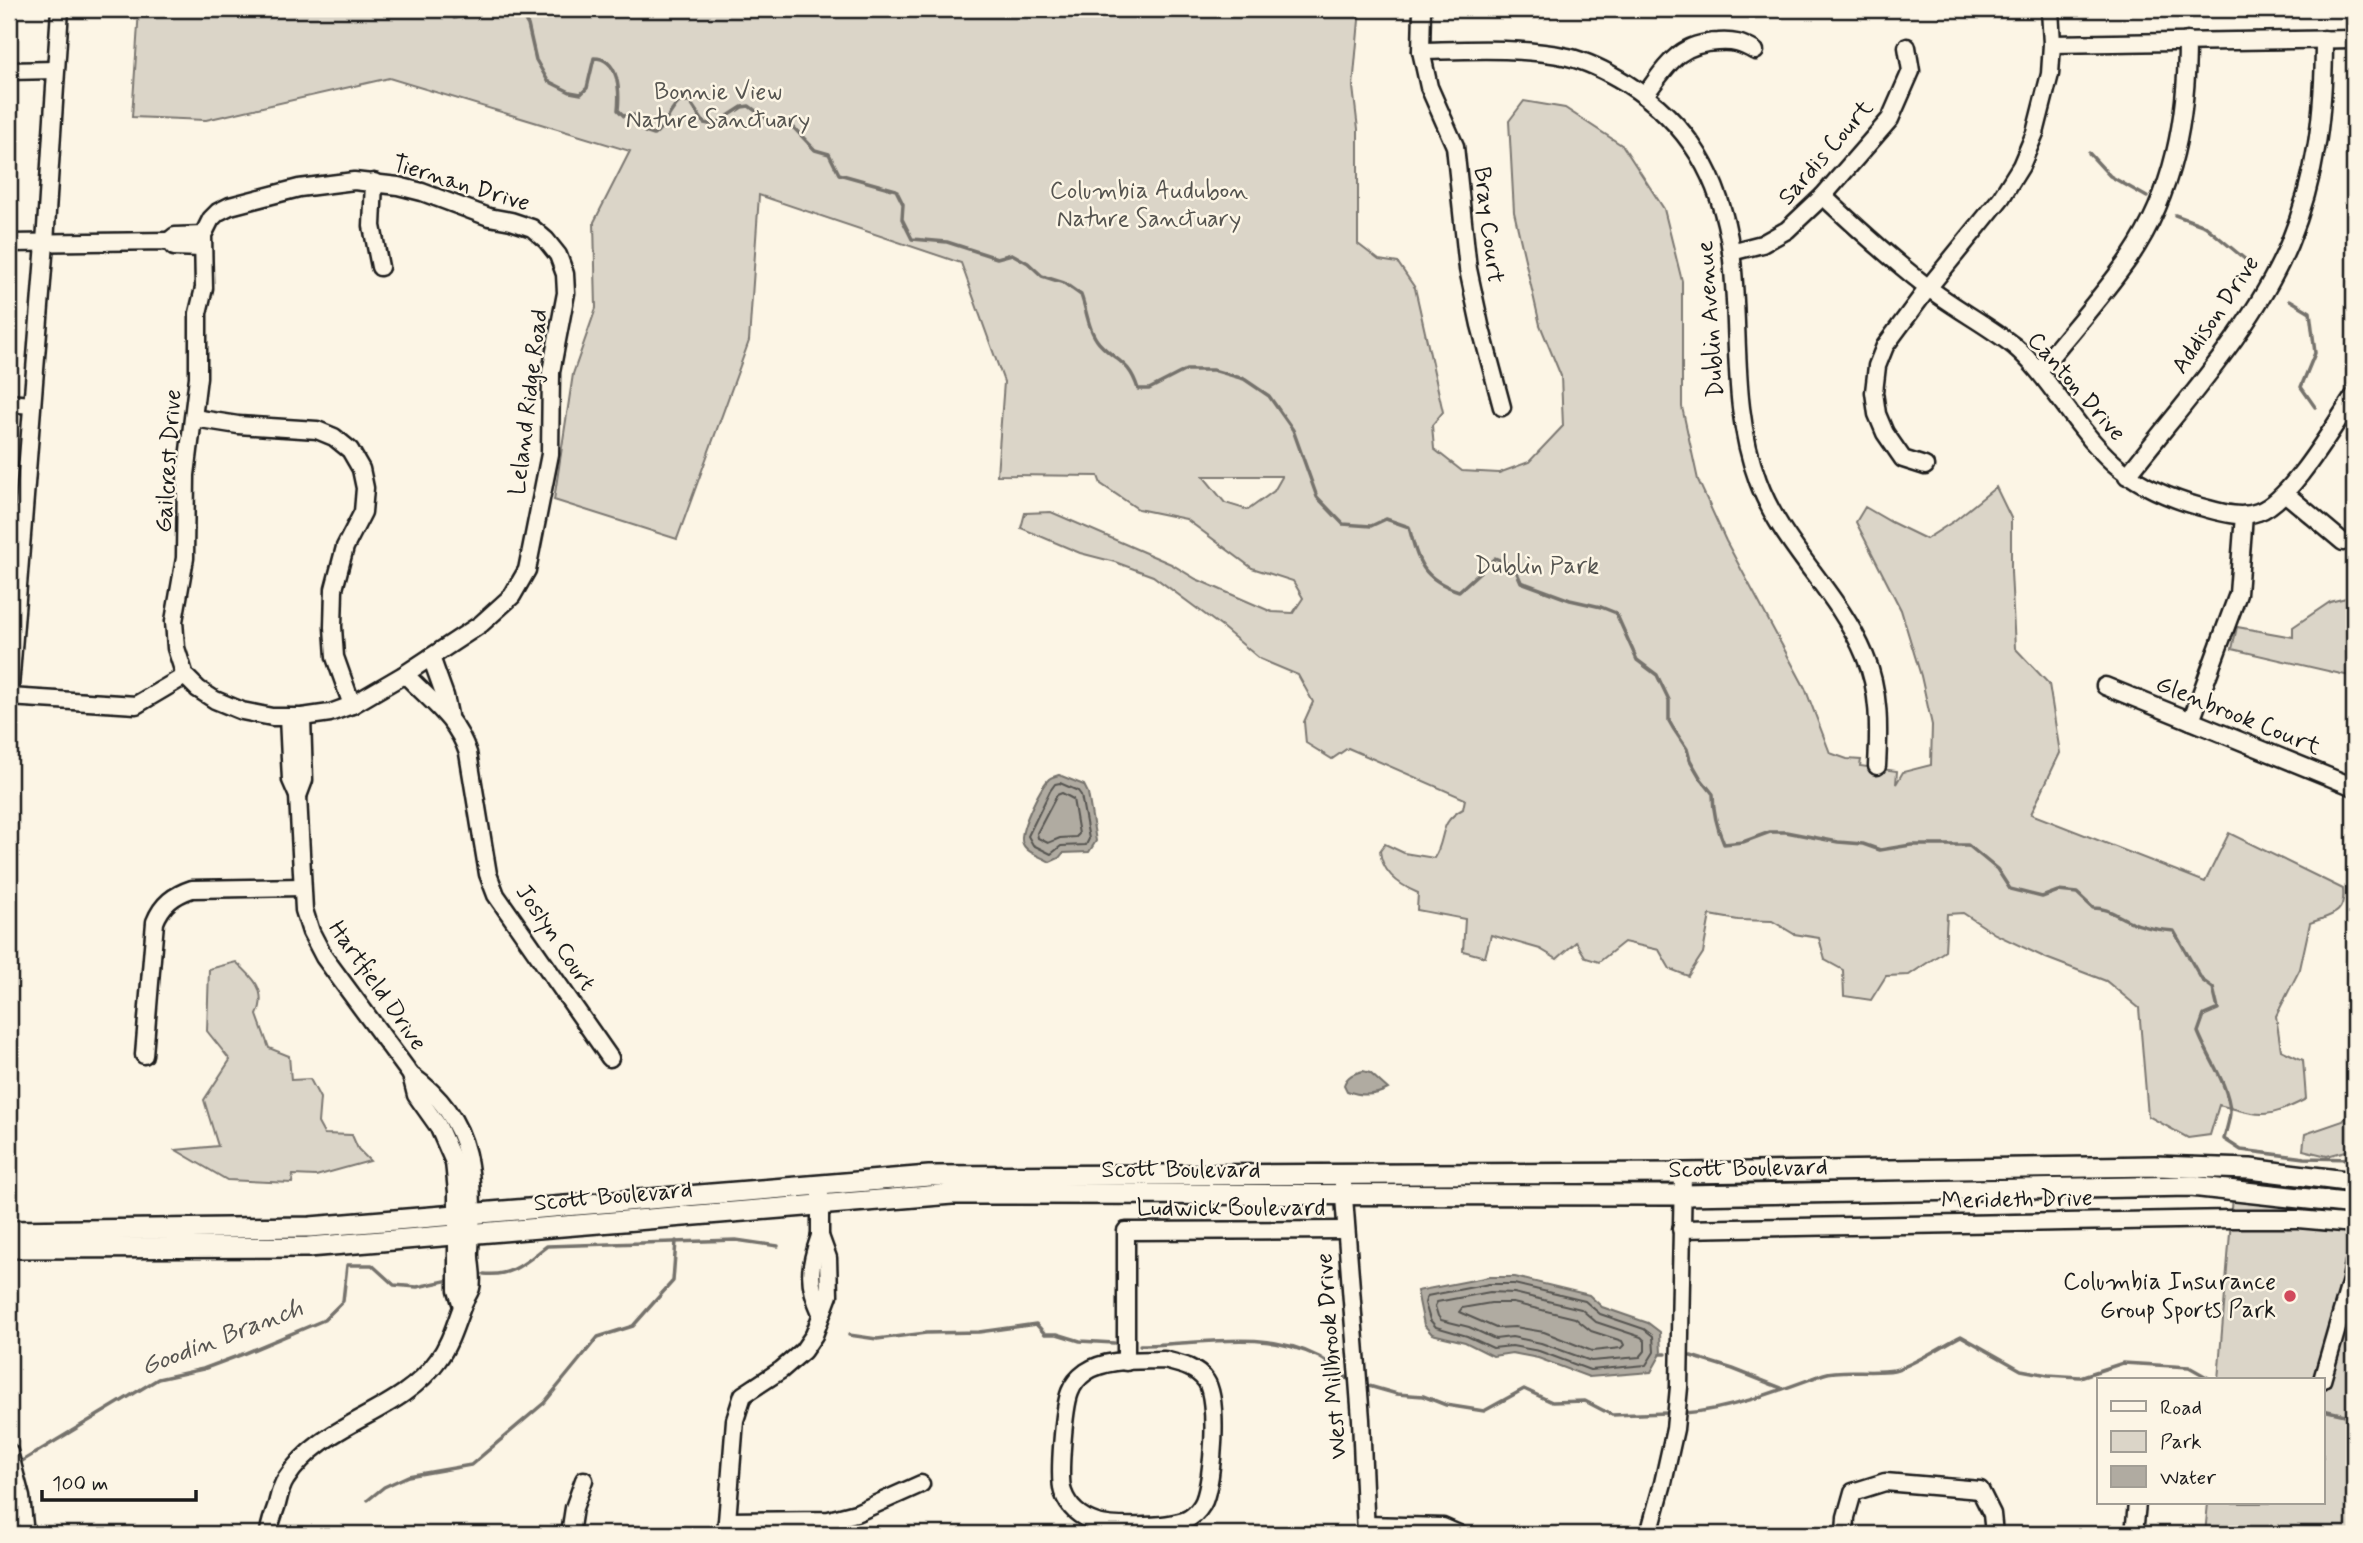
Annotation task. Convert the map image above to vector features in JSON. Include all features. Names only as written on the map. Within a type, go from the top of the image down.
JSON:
[{"type":"main road","name":"Scott Boulevard","points":[[9,1231],[464,1225],[951,1194],[1343,1185],[1683,1173],[2154,1166],[2250,1169],[2354,1182]]},
{"type":"main road","name":"Scott Boulevard","points":[[9,1248],[308,1247],[464,1225],[818,1184],[929,1176],[1682,1195],[2191,1186],[2354,1204]]},
{"type":"street","points":[[60,9],[45,243],[13,568],[9,698],[136,705],[185,676]]},
{"type":"street","name":"Bray Court","points":[[1422,9],[1421,51],[1429,87],[1455,146],[1468,269],[1502,407]]},
{"type":"street","points":[[1925,466],[1903,459],[1885,433],[1877,414],[1874,392],[1877,366],[1885,346],[2001,198],[2021,166],[2035,134],[2050,74],[2050,9]]},
{"type":"street","name":"Addison Drive","points":[[2127,476],[2239,331],[2265,291],[2289,244],[2305,198],[2317,149],[2324,98],[2324,39]]},
{"type":"street","points":[[2052,44],[2354,39]]},
{"type":"street","points":[[1645,95],[1669,63],[1683,50],[1701,42],[1738,41],[1755,51]]},
{"type":"street","points":[[2039,371],[2130,257],[2149,223],[2172,169],[2182,128],[2187,86],[2187,41]]},
{"type":"street","name":"Sardis Court","points":[[1731,252],[1762,244],[1787,230],[1823,196],[1890,118],[1911,71],[1907,47]]},
{"type":"street","name":"Dublin Avenue","points":[[1421,51],[1515,49],[1571,58],[1606,71],[1645,95],[1672,119],[1700,155],[1720,197],[1731,252],[1737,384],[1742,427],[1752,464],[1765,500],[1784,535],[1835,601],[1866,656],[1877,696],[1877,766]]},
{"type":"street","points":[[9,71],[55,70]]},
{"type":"street","name":"Tiernan Drive","points":[[202,241],[211,219],[230,206],[326,183],[374,183],[422,192],[489,217],[532,228],[558,255]]},
{"type":"street","points":[[374,183],[372,226],[380,267]]},
{"type":"street","name":"Canton Drive","points":[[1823,196],[1877,247],[1928,288],[2015,347],[2039,371],[2104,456],[2127,476],[2148,489],[2174,499],[2244,515]]},
{"type":"street","points":[[9,243],[169,242],[174,247],[202,241]]},
{"type":"street","name":"Gailcrest Drive","points":[[185,676],[176,648],[174,621],[185,558],[186,475],[198,377],[198,313],[204,288],[202,241]]},
{"type":"street","name":"Leland Ridge Road","points":[[185,676],[215,700],[242,711],[272,717],[331,712],[352,705],[405,674],[481,624],[512,596],[527,570],[550,454],[551,372],[566,293],[565,274],[558,255]]},
{"type":"street","points":[[2191,721],[2238,594],[2244,515],[2267,509],[2286,494],[2354,396]]},
{"type":"street","points":[[9,403],[31,405]]},
{"type":"street","points":[[194,418],[239,425],[317,430],[334,437],[350,450],[361,469],[365,488],[363,512],[345,547],[334,589],[335,657],[352,705]]},
{"type":"street","points":[[2286,494],[2343,542]]},
{"type":"street","name":"Joslyn Court","points":[[431,657],[449,715]]},
{"type":"street","name":"Joslyn Court","points":[[405,674],[449,715],[462,734],[468,752],[488,874],[496,895],[610,1058]]},
{"type":"street","name":"Glenbrook Court","points":[[2105,686],[2354,787]]},
{"type":"street","name":"Hartfield Drive","points":[[269,1534],[284,1480],[311,1450],[329,1435],[397,1400],[419,1382],[439,1359],[457,1323],[462,1306],[457,1290],[472,1174],[466,1148],[441,1102],[411,1075],[324,957],[311,932],[304,910],[298,796],[291,779],[295,717]]},
{"type":"street","points":[[144,1055],[155,922],[167,902],[192,889],[302,887]]},
{"type":"street","points":[[1649,1534],[1675,1429],[1679,1387],[1683,1173]]},
{"type":"street","points":[[818,1184],[820,1236],[811,1261],[811,1292],[821,1313],[814,1335],[803,1352],[743,1395],[736,1420],[726,1527],[829,1520],[856,1513],[921,1484]]},
{"type":"street","name":"West Millbrook Drive","points":[[1343,1185],[1366,1529]]},
{"type":"street","name":"Merideth Drive","points":[[1681,1229],[2232,1219],[2298,1219],[2354,1224]]},
{"type":"street","name":"Ludwick Boulevard","points":[[1126,1362],[1126,1231],[1346,1230]]},
{"type":"street","points":[[2323,1378],[2354,1262]]},
{"type":"street","points":[[1164,1360],[1183,1364],[1196,1371],[1211,1389],[1214,1417],[1210,1477],[1203,1503],[1190,1519],[1172,1524],[1101,1524],[1081,1517],[1070,1506],[1063,1491],[1061,1471],[1069,1392],[1078,1378],[1089,1370],[1105,1364],[1126,1362],[1164,1360]]},
{"type":"street","points":[[9,1452],[21,1497],[25,1534]]},
{"type":"street","points":[[570,1534],[574,1508],[584,1480]]},
{"type":"street","points":[[1845,1534],[1846,1517],[1853,1492],[1885,1482],[1980,1490],[1992,1514],[1994,1534]]},
{"type":"street","points":[[2134,1534],[2137,1504]]},
{"type":"street","points":[[1366,1529],[1443,1527],[1459,1534]]},
{"type":"green space","points":[[139,9],[1360,9],[1353,87],[1358,129],[1358,244],[1379,260],[1398,263],[1415,288],[1443,412],[1432,425],[1434,449],[1462,471],[1499,473],[1529,462],[1563,426],[1561,376],[1540,325],[1514,212],[1509,121],[1524,101],[1565,108],[1623,146],[1664,209],[1682,281],[1682,407],[1698,480],[1726,541],[1805,688],[1830,753],[1847,759],[1861,760],[1860,766],[1897,771],[1896,784],[1903,772],[1931,765],[1932,725],[1921,676],[1901,610],[1856,522],[1865,507],[1926,539],[1954,521],[1996,487],[2011,518],[2015,648],[2049,684],[2060,753],[2031,814],[2205,882],[2229,833],[2343,889],[2342,904],[2336,913],[2310,923],[2300,969],[2276,1016],[2281,1050],[2303,1060],[2306,1099],[2282,1110],[2264,1114],[2219,1105],[2210,1135],[2188,1138],[2148,1116],[2139,1008],[2106,981],[2046,958],[1995,934],[1963,913],[1947,914],[1945,951],[1909,975],[1886,976],[1871,1000],[1844,996],[1843,970],[1825,960],[1819,938],[1794,934],[1772,921],[1738,920],[1710,915],[1703,953],[1688,976],[1670,969],[1659,950],[1624,942],[1599,962],[1586,958],[1576,942],[1557,959],[1540,949],[1491,935],[1485,957],[1463,951],[1465,919],[1417,910],[1418,893],[1393,877],[1381,859],[1380,851],[1385,844],[1404,853],[1434,858],[1446,825],[1463,809],[1465,799],[1348,748],[1332,759],[1306,743],[1304,722],[1313,702],[1298,675],[1260,659],[1153,576],[1080,553],[1021,528],[1025,513],[1051,512],[1272,612],[1293,613],[1303,598],[1293,581],[1252,568],[1186,519],[1138,509],[1101,484],[1098,476],[997,475],[1004,382],[961,263],[759,195],[749,341],[677,539],[554,500],[573,374],[596,308],[594,222],[630,151],[389,78],[206,120],[132,117]],"holes":[[[1203,476],[1282,476],[1274,491],[1248,510],[1225,503]]]},
{"type":"green space","points":[[2354,596],[2354,677],[2232,649],[2237,627],[2293,637],[2293,627],[2330,602]]},
{"type":"green space","points":[[236,962],[253,979],[260,992],[257,1015],[269,1048],[289,1056],[291,1080],[310,1079],[320,1098],[318,1123],[324,1134],[352,1135],[358,1149],[370,1161],[316,1176],[293,1175],[292,1183],[227,1180],[176,1150],[218,1146],[204,1100],[230,1060],[207,1031],[209,969]]},
{"type":"green space","points":[[2354,1109],[2354,1152],[2346,1151],[2327,1156],[2303,1150],[2305,1134],[2343,1121]]},
{"type":"green space","name":"Columbia Insurance Group Sports Park","points":[[2233,1196],[2354,1212],[2354,1534],[2205,1534],[2208,1504],[2324,1504],[2324,1378],[2218,1378]]},
{"type":"water","points":[[1059,775],[1084,785],[1088,793],[1096,841],[1089,852],[1063,853],[1050,862],[1028,850],[1022,838],[1026,821],[1040,791],[1049,779]]},
{"type":"water","points":[[1363,1071],[1370,1073],[1388,1089],[1368,1094],[1347,1091],[1344,1085],[1347,1079]]},
{"type":"water","points":[[1489,1277],[1515,1277],[1589,1295],[1602,1307],[1648,1323],[1660,1332],[1661,1354],[1651,1372],[1589,1377],[1538,1358],[1512,1353],[1493,1356],[1465,1342],[1432,1334],[1424,1325],[1417,1291]]},
{"type":"waterway","points":[[454,9],[454,18],[475,9]]},
{"type":"waterway","points":[[518,9],[528,25],[536,60],[548,81],[570,92],[581,94],[587,88],[594,58],[602,59],[609,63],[616,77],[618,110],[624,116],[634,115],[642,120],[645,132],[654,135],[679,102],[690,102],[704,123],[714,125],[742,107],[749,106],[768,120],[794,128],[815,150],[829,154],[839,174],[896,190],[903,204],[902,219],[912,239],[947,242],[997,258],[1012,254],[1028,263],[1042,276],[1064,283],[1081,295],[1095,338],[1126,367],[1138,389],[1149,389],[1186,370],[1213,370],[1244,379],[1269,396],[1293,430],[1317,497],[1343,524],[1371,526],[1386,519],[1409,527],[1419,559],[1429,575],[1437,581],[1459,591],[1495,558],[1514,566],[1521,582],[1616,613],[1637,660],[1657,675],[1669,700],[1669,721],[1687,749],[1701,779],[1713,794],[1716,820],[1724,844],[1743,842],[1770,832],[1786,832],[1863,844],[1880,850],[1911,845],[1968,845],[1997,869],[2010,889],[2042,897],[2058,891],[2077,893],[2093,908],[2146,927],[2174,931],[2202,980],[2213,988],[2218,1009],[2204,1015],[2198,1032],[2222,1081],[2228,1101],[2230,1114],[2224,1139],[2241,1150],[2305,1158],[2354,1159]]},
{"type":"waterway","points":[[2089,153],[2110,176],[2147,197]]},
{"type":"waterway","points":[[2175,215],[2205,226],[2246,260]]},
{"type":"waterway","points":[[2290,300],[2310,312],[2315,353],[2301,387],[2315,407]]},
{"type":"waterway","name":"Goodin Branch","points":[[484,1274],[511,1271],[547,1246],[736,1240],[778,1246]]},
{"type":"waterway","points":[[368,1500],[384,1487],[408,1476],[471,1465],[544,1403],[598,1337],[633,1326],[673,1281],[676,1241]]},
{"type":"waterway","name":"Goodin Branch","points":[[22,1461],[158,1379],[203,1369],[324,1320],[343,1301],[347,1265],[372,1265],[394,1285],[417,1287],[450,1280]]},
{"type":"waterway","name":"Goodin Branch","points":[[849,1335],[877,1339],[926,1333],[979,1332],[1036,1324],[1045,1334],[1057,1334],[1080,1341],[1114,1343]]},
{"type":"waterway","name":"Goodin Branch","points":[[1684,1413],[1737,1404],[1831,1372],[1894,1370],[1961,1336],[2021,1370],[2048,1375],[2080,1377],[2123,1363],[2189,1367],[2208,1378]]},
{"type":"waterway","name":"Goodin Branch","points":[[1140,1345],[1231,1340],[1276,1343],[1319,1357],[1354,1383]]},
{"type":"waterway","points":[[1661,1354],[1666,1354]]},
{"type":"waterway","points":[[1691,1356],[1781,1388]]},
{"type":"waterway","name":"Goodin Branch","points":[[1362,1384],[1397,1394],[1423,1396],[1446,1405],[1484,1411],[1524,1389],[1552,1402],[1585,1401],[1612,1415],[1667,1413]]},
{"type":"waterway","name":"Goodin Branch","points":[[2324,1410],[2354,1417]]},
{"type":"place","name":"Columbia Insurance Group Sports Park","points":[[2290,1296]]},
{"type":"park label","name":"Bonnie View Nature Sanctuary","points":[[718,106]]},
{"type":"park label","name":"Columbia Audubon Nature Sanctuary","points":[[1149,205]]},
{"type":"park label","name":"Dublin Park","points":[[1537,566]]}]
